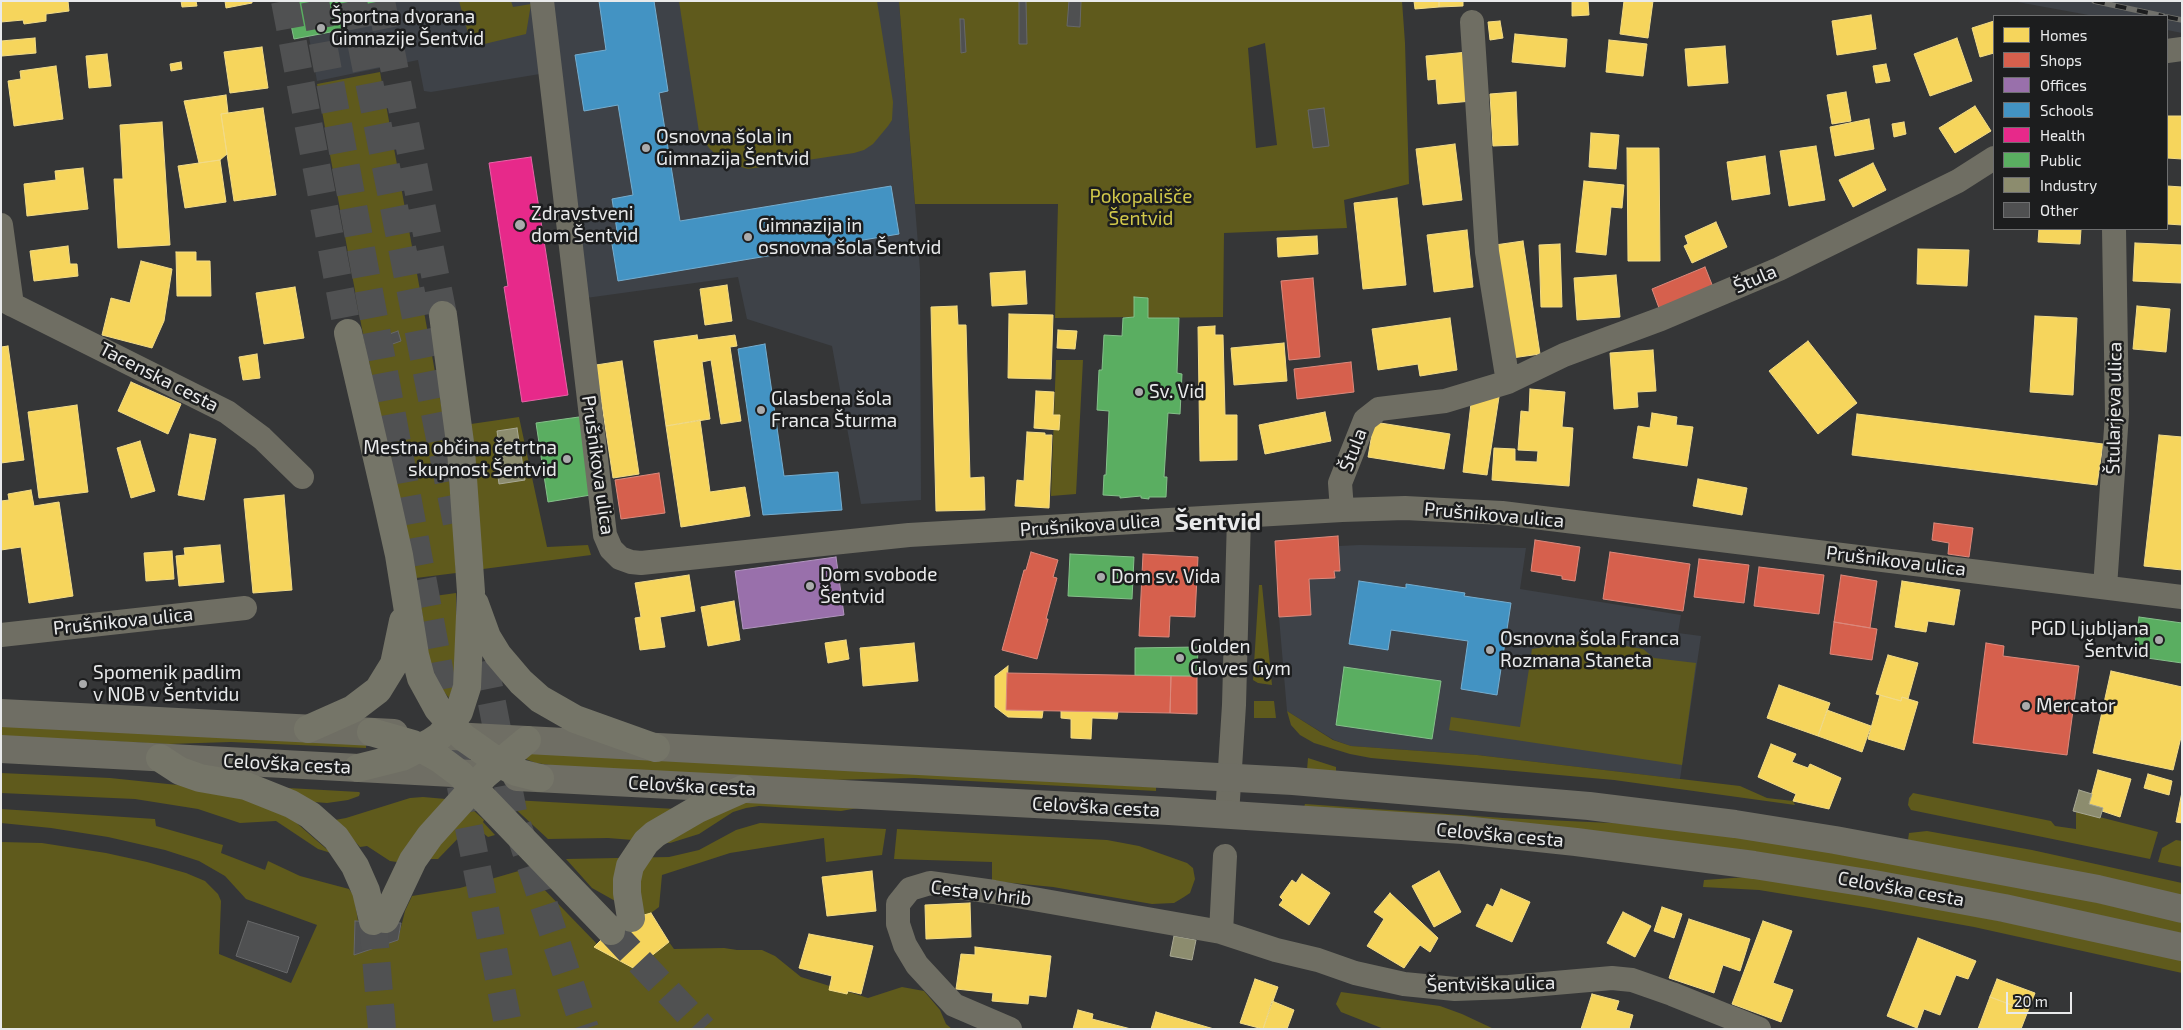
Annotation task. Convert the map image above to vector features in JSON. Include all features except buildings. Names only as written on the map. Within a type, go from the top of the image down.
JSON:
[{"type":"highway","points":[[358,768],[382,763],[444,736],[461,707],[467,688],[470,581],[461,450],[443,315]]},
{"type":"highway","points":[[348,332],[387,501],[415,655],[421,678],[444,736],[479,775],[515,831],[561,879],[623,914],[630,866],[646,842],[655,834],[698,809],[743,789]]},
{"type":"highway","points":[[470,581],[483,628],[492,646],[517,677],[535,694],[551,706],[575,719],[656,748]]},
{"type":"highway","points":[[308,729],[353,710],[378,690],[394,664],[404,590]]},
{"type":"highway","points":[[371,732],[394,737],[444,736],[479,775]]},
{"type":"highway","points":[[160,758],[180,771],[200,778],[246,786],[291,804],[321,824],[345,850],[380,913],[413,860],[479,775],[527,740]]},
{"type":"highway","points":[[479,775],[516,772],[540,778]]},
{"type":"main road","name":"Celovška cesta","points":[[1,713],[371,732]]},
{"type":"main road","name":"Celovška cesta","points":[[444,736],[1293,781],[1589,806],[1735,824],[1835,840],[2098,889],[2182,909]]},
{"type":"main road","name":"Celovška cesta","points":[[1,749],[479,775]]},
{"type":"main road","name":"Celovška cesta","points":[[540,778],[1227,815],[1472,831],[1754,865],[2004,908],[2182,947]]},
{"type":"street","name":"Prušnikova ulica","points":[[542,1],[604,536],[611,549],[620,558],[631,562],[641,563],[909,535],[1405,508],[1502,513],[2182,596]]},
{"type":"street","points":[[1472,22],[1487,252],[1508,382]]},
{"type":"street","points":[[2168,51],[2182,49]]},
{"type":"street","name":"Štula","points":[[1342,510],[1340,483],[1365,420],[1379,409],[1445,401],[1508,382],[1564,355],[1661,319],[1778,269],[1958,181],[1993,159]]},
{"type":"street","points":[[1,225],[7,302]]},
{"type":"street","name":"Štularjeva ulica","points":[[2105,587],[2117,414],[2114,230]]},
{"type":"street","name":"Tacenska cesta","points":[[7,302],[227,412],[262,438],[302,476]]},
{"type":"street","points":[[1227,815],[1234,705],[1239,516]]},
{"type":"street","name":"Prušnikova ulica","points":[[1,635],[245,608]]},
{"type":"street","points":[[1221,932],[1225,856]]},
{"type":"street","name":"Cesta v hrib","points":[[1010,1029],[954,1005],[917,965],[905,945],[898,924],[898,904],[910,889],[930,883],[994,892],[1221,932]]},
{"type":"street","name":"Šentviška ulica","points":[[1221,932],[1276,950],[1318,960],[1354,973],[1404,984],[1455,989],[1509,987],[1612,978],[1632,980],[1759,1029]]},
{"type":"shaded area","name":"Gimnazija in osnovna šola Šentvid","points":[[286,1],[899,1],[920,270],[921,500],[861,504],[832,346],[747,319],[738,277],[586,298],[558,71],[431,92],[424,91],[418,60],[317,81],[309,37],[294,39]]},
{"type":"shaded area","points":[[2012,1],[2182,1],[2182,33],[2168,30],[2168,15],[2089,15]]},
{"type":"shaded area","name":"Osnovna šola Franca Rozmana Staneta","points":[[1339,546],[1526,548],[1520,589],[1681,615],[1678,633],[1701,636],[1680,779],[1477,755],[1351,746],[1334,740],[1287,711],[1279,617],[1309,579],[1334,577],[1334,571],[1340,571]]},
{"type":"green space","points":[[459,1],[511,1],[513,7],[531,4],[526,34],[476,46],[470,40]]},
{"type":"green space","points":[[679,1],[877,1],[893,102],[892,120],[873,144],[864,150],[854,153],[748,169],[724,162],[709,148],[699,132]]},
{"type":"green space","name":"Pokopališče Šentvid","points":[[899,1],[1402,1],[1409,184],[1344,200],[1347,228],[1224,233],[1223,317],[1148,318],[1148,298],[1134,297],[1134,317],[1055,318],[1058,204],[915,204]],"holes":[[[1265,43],[1277,145],[1256,148],[1248,48]]]},
{"type":"green space","points":[[380,72],[442,410],[454,531],[456,573],[416,578],[362,329],[317,84]]},
{"type":"green space","points":[[1056,360],[1083,360],[1076,494],[1051,496]]},
{"type":"green space","points":[[519,417],[547,547],[588,545],[591,555],[483,569],[471,424]]},
{"type":"green space","points":[[1259,585],[1262,585],[1272,685],[1258,683],[1253,680]]},
{"type":"green space","points":[[456,593],[456,679],[449,698],[442,689],[429,659],[420,598]]},
{"type":"green space","points":[[1588,640],[1643,649],[1654,658],[1696,663],[1682,765],[1449,730],[1451,717],[1520,727],[1532,649]]},
{"type":"green space","points":[[1254,701],[1274,701],[1276,718],[1254,718]]},
{"type":"green space","points":[[1287,711],[1333,740],[1351,746],[1477,755],[1740,786],[1767,798],[1793,801],[1795,805],[1614,780],[1371,758],[1314,743],[1300,735],[1291,725]]},
{"type":"green space","points":[[1,725],[366,743],[366,748],[231,742],[168,744],[1,736]]},
{"type":"green space","points":[[517,752],[1156,787],[1156,791],[914,778],[829,780],[557,766],[536,763],[515,755]]},
{"type":"green space","points":[[1308,758],[1336,767],[1336,773],[1307,770]]},
{"type":"green space","points":[[1,773],[110,778],[197,787],[232,793],[292,819],[331,853],[318,849],[276,821],[240,823],[198,809],[135,799],[1,793]]},
{"type":"green space","points":[[286,789],[360,793],[359,796],[348,800],[327,803],[314,802]]},
{"type":"green space","points":[[1913,793],[2051,821],[2055,826],[2076,829],[2076,811],[2158,832],[2150,859],[1911,810],[1908,805],[1909,798]]},
{"type":"green space","points":[[410,798],[446,799],[397,862],[390,861],[367,846],[360,847],[335,820]]},
{"type":"green space","points":[[513,800],[676,809],[749,802],[858,808],[841,811],[759,806],[746,808],[733,812],[699,834],[670,843],[608,838],[548,839],[510,804]]},
{"type":"green space","points":[[1305,804],[1503,818],[1633,824],[1768,841],[2031,888],[2182,921],[2182,934],[1304,807]]},
{"type":"green space","points":[[1,809],[155,819],[156,826],[223,845],[221,853],[265,870],[268,861],[300,876],[349,889],[354,896],[358,921],[355,921],[354,954],[398,939],[405,911],[412,896],[460,888],[522,870],[530,878],[536,877],[539,880],[537,882],[597,944],[595,947],[635,969],[669,942],[674,949],[724,948],[762,950],[775,956],[801,977],[868,998],[902,987],[924,991],[940,1010],[946,1024],[952,1029],[1,1029],[1,842],[42,843],[106,853],[186,873],[205,881],[218,894],[221,901],[219,954],[291,983],[317,925],[246,899],[225,876],[199,861],[165,850],[108,837],[51,828],[1,823]]},
{"type":"green space","points":[[472,809],[484,820],[483,822],[495,835],[488,837],[478,829],[468,828],[438,859],[430,859],[448,834]]},
{"type":"green space","points":[[760,823],[886,829],[882,855],[826,862],[824,838],[730,853],[662,875],[659,907],[651,913],[642,916],[592,888],[566,859],[669,857],[699,850],[736,830]]},
{"type":"green space","points":[[897,829],[1107,840],[1139,846],[1187,863],[1193,868],[1195,879],[1190,893],[1174,903],[1152,904],[1053,887],[992,881],[992,862],[894,859]]},
{"type":"green space","points":[[1927,831],[2032,850],[2182,883],[2182,897],[1908,840],[1909,833]]},
{"type":"green space","points":[[2176,840],[2182,841],[2182,867],[2158,862],[2162,848]]},
{"type":"green space","points":[[1747,877],[1873,895],[2182,958],[2182,973],[1974,927],[1869,908],[1759,890],[1703,887],[1704,880]]},
{"type":"green space","points":[[1341,992],[1440,1006],[1494,1029],[1384,1029],[1341,1012],[1336,1004]]},
{"type":"tunnel","points":[[285,1],[348,333]]},
{"type":"tunnel","points":[[315,1],[464,803],[509,1029]]},
{"type":"tunnel","points":[[353,1],[458,529]]},
{"type":"tunnel","points":[[381,1],[443,315]]},
{"type":"tunnel","points":[[476,620],[513,812],[585,1029]]},
{"type":"tunnel","points":[[373,921],[382,1029]]},
{"type":"tunnel","points":[[611,931],[703,1029]]},
{"type":"railway","points":[[2094,1],[2158,15]]},
{"type":"railway","points":[[2168,17],[2182,20]]},
{"type":"place","name":"Športna dvorana Gimnazije Šentvid","points":[[321,28]]},
{"type":"place","name":"Osnovna šola in Gimnazija Šentvid","points":[[646,148]]},
{"type":"place","name":"Zdravstveni dom Šentvid","points":[[520,225]]},
{"type":"place","name":"Gimnazija in osnovna šola Šentvid","points":[[748,237]]},
{"type":"place","name":"Sv. Vid","points":[[1139,392]]},
{"type":"place","name":"Glasbena šola Franca Šturma","points":[[761,410]]},
{"type":"place","name":"Mestna občina četrtna skupnost Šentvid","points":[[567,459]]},
{"type":"place","name":"Dom sv. Vida","points":[[1101,577]]},
{"type":"place","name":"Dom svobode Šentvid","points":[[810,586]]},
{"type":"place","name":"PGD Ljubljana Šentvid","points":[[2159,640]]},
{"type":"place","name":"Osnovna šola Franca Rozmana Staneta","points":[[1490,650]]},
{"type":"place","name":"Golden Gloves Gym","points":[[1180,658]]},
{"type":"place","name":"Spomenik padlim v NOB v Šentvidu","points":[[83,684]]},
{"type":"place","name":"Mercator","points":[[2026,706]]},
{"type":"district","name":"Šentvid","points":[[1218,522]]}]
